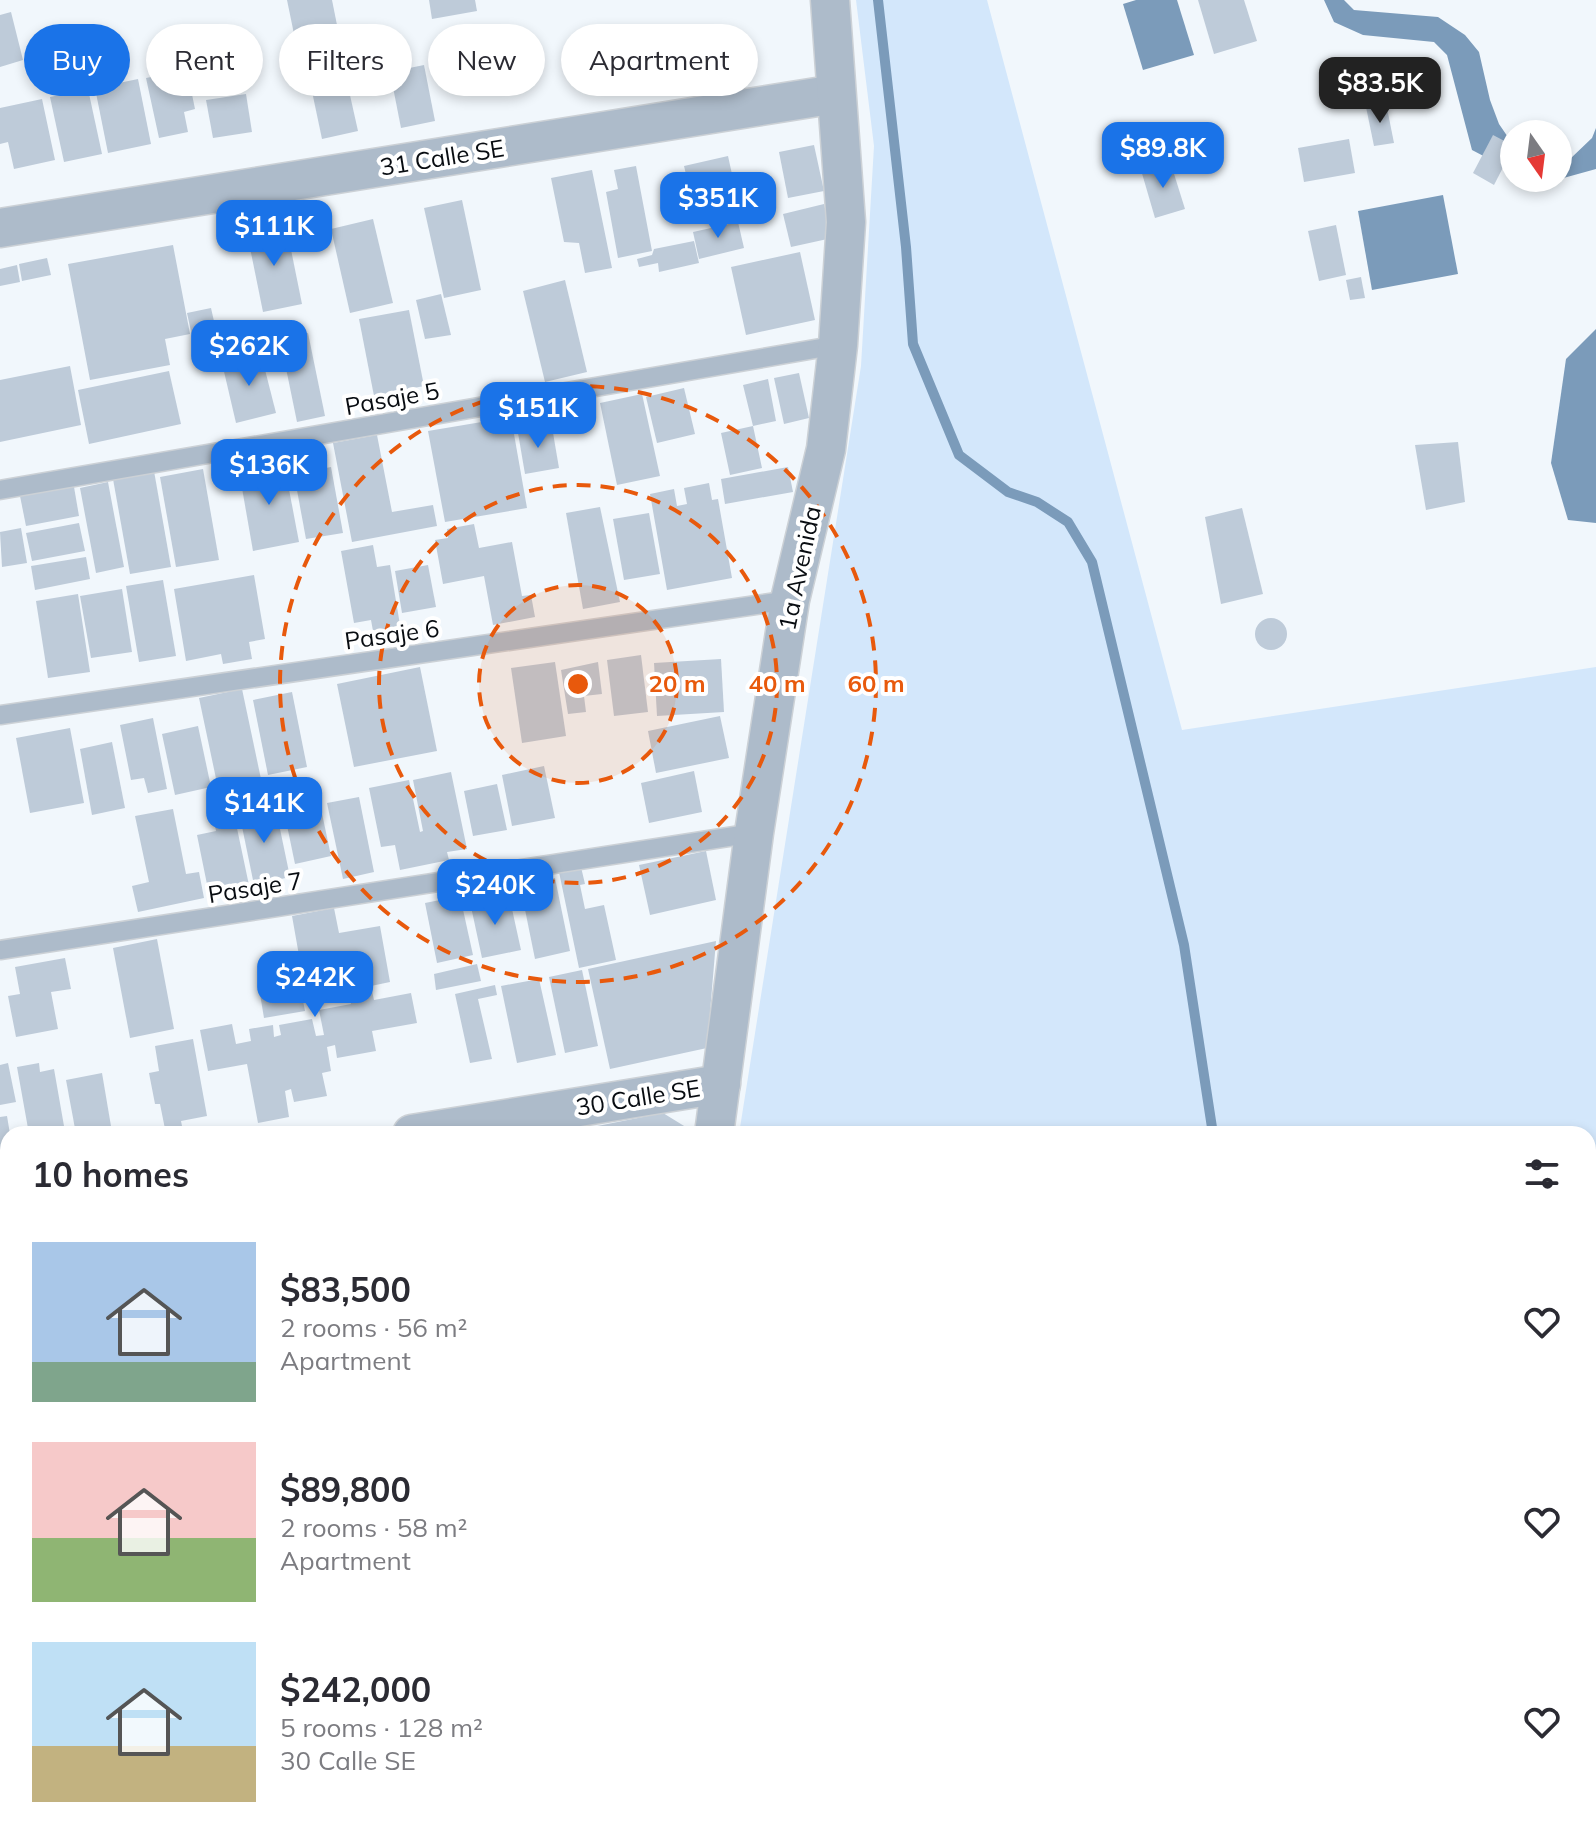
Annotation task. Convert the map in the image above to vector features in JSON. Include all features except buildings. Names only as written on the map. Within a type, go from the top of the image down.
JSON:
[{"type":"street","name":"1a Avenida","points":[[715,1126],[754,833],[790,600],[826,449],[838,345],[846,222],[830,0]]},
{"type":"street","name":"31 Calle SE","points":[[0,228],[836,94]]},
{"type":"street","name":"30 Calle SE","points":[[461,1126],[721,1084]]},
{"type":"lane","name":"Pasaje 5","points":[[0,490],[838,345]]},
{"type":"lane","name":"Pasaje 6","points":[[0,715],[790,600]]},
{"type":"lane","name":"Pasaje 7","points":[[0,950],[754,833]]},
{"type":"shaded area","points":[[856,0],[987,0],[1182,730],[1596,667],[1596,1126],[740,1126],[861,366],[874,146]]},
{"type":"shaded area","points":[[1136,0],[1177,0],[1194,55],[1143,70],[1123,4]]},
{"type":"shaded area","points":[[1324,0],[1344,0],[1354,10],[1438,17],[1465,35],[1479,52],[1490,100],[1500,125],[1500,165],[1472,150],[1447,55],[1434,42],[1363,35],[1334,22]]},
{"type":"shaded area","points":[[1596,128],[1596,169],[1572,176],[1572,157],[1592,138]]},
{"type":"shaded area","points":[[1443,195],[1458,274],[1372,290],[1358,211]]},
{"type":"shaded area","points":[[1596,329],[1596,523],[1568,520],[1551,463],[1566,359]]},
{"type":"waterway","points":[[878,0],[906,247],[913,344],[959,455],[1008,492],[1037,502],[1068,522],[1092,562],[1184,945],[1212,1126]]}]
